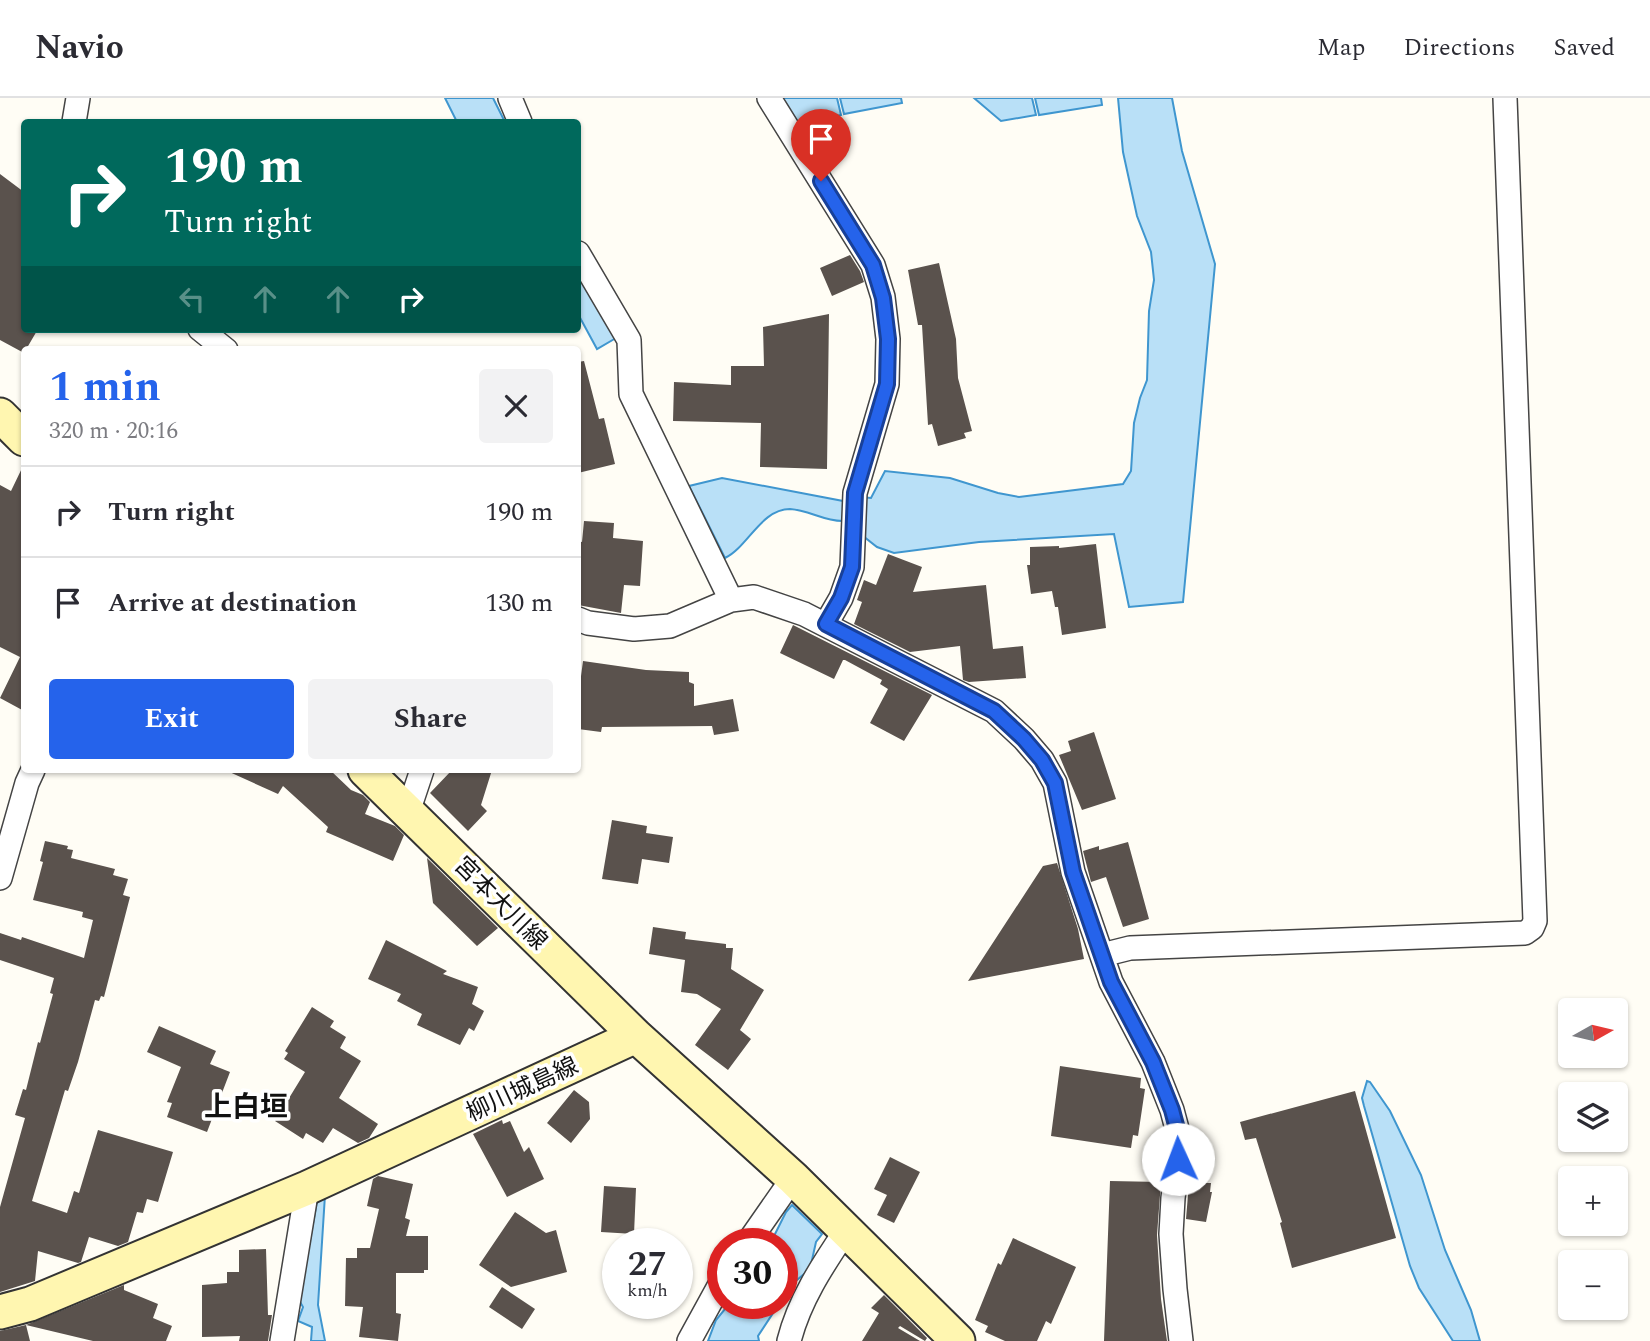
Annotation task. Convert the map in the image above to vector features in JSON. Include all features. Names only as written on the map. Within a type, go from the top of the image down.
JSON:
[{"type":"main road","points":[[0,415],[21,436]]},
{"type":"main road","name":"宮本大川線","points":[[368,773],[636,1037]]},
{"type":"main road","points":[[636,1037],[795,1181],[958,1341]]},
{"type":"main road","name":"柳川城島線","points":[[0,1312],[30,1304],[307,1188],[636,1037]]},
{"type":"street","points":[[74,119],[78,98]]},
{"type":"street","points":[[510,98],[519,119]]},
{"type":"street","points":[[769,98],[873,265],[883,298],[888,339],[887,384],[855,493],[852,567],[841,598],[826,624]]},
{"type":"street","points":[[1102,956],[1130,948],[1525,933],[1532,928],[1535,921],[1505,98]]},
{"type":"street","points":[[581,258],[629,340],[631,394],[731,600]]},
{"type":"street","points":[[205,333],[221,346]]},
{"type":"street","points":[[581,620],[634,629],[670,626],[731,600],[754,597],[826,624],[994,711],[1042,760],[1055,783],[1073,872],[1111,982],[1153,1062],[1172,1110],[1180,1140],[1171,1234],[1181,1341]]},
{"type":"street","points":[[0,878],[32,773]]},
{"type":"street","points":[[408,812],[421,773]]},
{"type":"street","points":[[759,1228],[795,1181]]},
{"type":"street","points":[[282,1341],[307,1188]]},
{"type":"street","points":[[789,1341],[804,1298],[845,1232]]},
{"type":"street","points":[[689,1341],[707,1308]]},
{"type":"water","points":[[445,98],[493,98],[504,119],[456,119]]},
{"type":"water","points":[[782,98],[837,98],[841,115],[798,123]]},
{"type":"water","points":[[840,98],[901,98],[902,103],[844,114]]},
{"type":"water","points":[[974,98],[1032,98],[1036,115],[1001,121]]},
{"type":"water","points":[[1035,98],[1101,98],[1102,105],[1039,115]]},
{"type":"water","points":[[1118,98],[1172,98],[1182,151],[1215,264],[1183,602],[1129,607],[1114,534],[979,542],[894,553],[877,547],[844,521],[790,509],[771,515],[741,546],[725,558],[689,486],[722,478],[859,504],[861,497],[871,498],[885,471],[950,478],[1019,497],[1123,484],[1131,471],[1134,423],[1147,380],[1149,311],[1154,280],[1151,252],[1137,216],[1123,152]]},
{"type":"water","points":[[581,276],[616,338],[597,349],[581,320]]},
{"type":"water","points":[[1367,1081],[1390,1111],[1421,1175],[1445,1250],[1471,1310],[1480,1341],[1453,1341],[1419,1288],[1410,1266],[1364,1106],[1362,1098]]},
{"type":"water","points":[[325,1195],[318,1305],[325,1341],[311,1341],[312,1327],[298,1321],[303,1307],[299,1300],[318,1196]]},
{"type":"water","points":[[792,1205],[822,1234],[816,1242],[810,1269],[798,1279],[798,1228],[778,1228]]},
{"type":"water","points":[[769,1319],[758,1336],[759,1341],[708,1341],[716,1320]]},
{"type":"building","points":[[0,174],[21,190],[21,333],[36,333],[28,346],[21,346],[21,351],[0,340]]},
{"type":"building","points":[[850,255],[864,282],[832,296],[820,268]]},
{"type":"building","points":[[939,263],[956,339],[958,378],[972,431],[964,433],[966,438],[938,446],[932,424],[928,425],[922,325],[918,325],[908,270]]},
{"type":"building","points":[[829,314],[827,469],[760,467],[761,423],[673,421],[674,382],[731,385],[731,366],[764,366],[763,327]]},
{"type":"building","points":[[584,361],[599,419],[604,418],[615,464],[581,472],[581,362]]},
{"type":"building","points":[[21,470],[21,709],[0,698],[20,657],[0,647],[0,485],[11,491]]},
{"type":"building","points":[[584,521],[614,523],[613,538],[643,541],[640,586],[624,585],[621,613],[581,606]]},
{"type":"building","points":[[1096,544],[1106,628],[1062,635],[1058,607],[1055,607],[1052,591],[1031,594],[1027,565],[1030,565],[1030,547],[1059,548]]},
{"type":"building","points":[[888,554],[922,567],[913,592],[986,585],[993,649],[1023,646],[1026,678],[969,682],[963,680],[960,646],[910,652],[854,624],[862,602],[857,600],[864,580],[876,585]]},
{"type":"building","points":[[793,625],[932,695],[904,741],[870,723],[888,689],[880,684],[882,680],[845,660],[834,679],[780,653]]},
{"type":"building","points":[[583,661],[646,670],[689,672],[689,682],[694,684],[694,706],[733,699],[739,731],[714,735],[712,726],[602,727],[601,732],[581,729]]},
{"type":"building","points":[[1094,732],[1116,799],[1082,810],[1059,755],[1071,751],[1068,741]]},
{"type":"building","points":[[232,773],[333,773],[351,790],[363,795],[370,802],[365,814],[395,826],[404,835],[393,861],[326,832],[328,827],[283,786],[278,794]]},
{"type":"building","points":[[449,773],[491,773],[481,805],[487,811],[468,831],[430,793]]},
{"type":"building","points":[[612,820],[647,826],[646,833],[673,837],[669,863],[642,859],[638,884],[602,879]]},
{"type":"building","points":[[45,841],[68,846],[67,849],[73,850],[71,858],[115,869],[113,875],[128,879],[123,895],[130,897],[104,997],[101,996],[99,1001],[95,1000],[78,1062],[68,1091],[65,1090],[32,1201],[67,1213],[74,1191],[79,1193],[98,1130],[173,1152],[158,1202],[147,1199],[143,1213],[137,1212],[128,1242],[118,1246],[89,1237],[81,1262],[78,1263],[38,1251],[35,1281],[0,1292],[0,1207],[25,1118],[15,1115],[23,1089],[26,1090],[38,1042],[40,1043],[53,994],[50,993],[54,978],[0,960],[0,933],[21,940],[22,937],[84,958],[93,920],[82,917],[83,912],[33,900],[43,862],[40,861]]},
{"type":"building","points":[[1128,842],[1149,919],[1123,927],[1106,877],[1091,882],[1083,851],[1099,846],[1099,850]]},
{"type":"building","points":[[427,858],[498,928],[477,946],[433,903]]},
{"type":"building","points":[[1057,863],[1078,929],[1084,959],[968,981],[1043,866]]},
{"type":"building","points":[[653,927],[686,932],[685,939],[726,944],[726,948],[733,948],[731,969],[764,990],[740,1030],[751,1039],[728,1070],[695,1045],[721,1009],[697,994],[681,992],[685,960],[649,954]]},
{"type":"building","points":[[386,940],[447,971],[443,974],[478,987],[472,1004],[484,1011],[474,1031],[469,1028],[460,1045],[417,1025],[422,1014],[397,1001],[401,994],[368,979]]},
{"type":"building","points":[[312,1007],[334,1021],[330,1027],[346,1037],[340,1048],[361,1061],[339,1098],[378,1124],[369,1138],[358,1143],[333,1128],[323,1143],[306,1133],[303,1139],[275,1121],[305,1072],[284,1059],[288,1053],[285,1051]]},
{"type":"building","points":[[159,1026],[216,1051],[210,1064],[230,1072],[207,1132],[167,1117],[172,1103],[167,1102],[181,1067],[147,1052]]},
{"type":"building","points":[[1060,1066],[1141,1078],[1140,1088],[1145,1089],[1138,1136],[1133,1135],[1131,1148],[1051,1136]]},
{"type":"building","points":[[574,1090],[589,1102],[590,1119],[571,1143],[547,1123]]},
{"type":"building","points":[[1355,1091],[1396,1238],[1292,1268],[1280,1223],[1282,1222],[1256,1138],[1245,1140],[1240,1122]]},
{"type":"building","points":[[502,1120],[503,1124],[510,1121],[524,1152],[529,1147],[544,1179],[507,1197],[473,1134]]},
{"type":"building","points":[[890,1157],[920,1172],[894,1223],[877,1215],[887,1195],[874,1189]]},
{"type":"building","points":[[378,1176],[413,1184],[405,1218],[410,1220],[406,1236],[428,1236],[428,1270],[424,1270],[424,1273],[396,1273],[396,1313],[401,1314],[398,1341],[359,1337],[363,1307],[345,1306],[346,1258],[357,1258],[357,1248],[370,1248],[379,1209],[367,1206],[373,1179]]},
{"type":"building","points":[[1110,1181],[1161,1182],[1157,1235],[1167,1341],[1104,1341]]},
{"type":"building","points":[[1189,1183],[1211,1183],[1212,1192],[1206,1222],[1186,1219]]},
{"type":"building","points":[[604,1186],[636,1188],[634,1228],[602,1228],[601,1232]]},
{"type":"building","points":[[515,1212],[546,1233],[556,1230],[567,1272],[511,1287],[479,1265]]},
{"type":"building","points":[[1013,1238],[1076,1267],[1051,1324],[1046,1321],[1037,1341],[1005,1341],[985,1332],[988,1326],[975,1320],[998,1263],[1001,1265]]},
{"type":"building","points":[[266,1249],[268,1315],[272,1315],[268,1341],[239,1341],[240,1336],[202,1337],[202,1285],[227,1283],[227,1272],[239,1272],[239,1250]]},
{"type":"building","points":[[124,1285],[124,1290],[158,1304],[153,1318],[172,1326],[166,1341],[93,1341],[26,1325]]},
{"type":"building","points":[[502,1287],[535,1309],[522,1329],[489,1307]]},
{"type":"building","points":[[884,1295],[927,1338],[925,1341],[900,1326],[898,1328],[920,1341],[862,1341],[879,1313],[871,1308]]},
{"type":"building","points":[[26,1325],[30,1341],[0,1341],[0,1331]]},
{"type":"district","name":"上白垣","points":[[246,1106]]},
{"type":"route","points":[[821,181],[873,265],[883,298],[888,339],[887,384],[855,493],[852,567],[841,598],[826,624],[994,711],[1042,760],[1055,783],[1073,872],[1111,982],[1153,1062],[1172,1110],[1180,1140],[1178,1159]]}]
